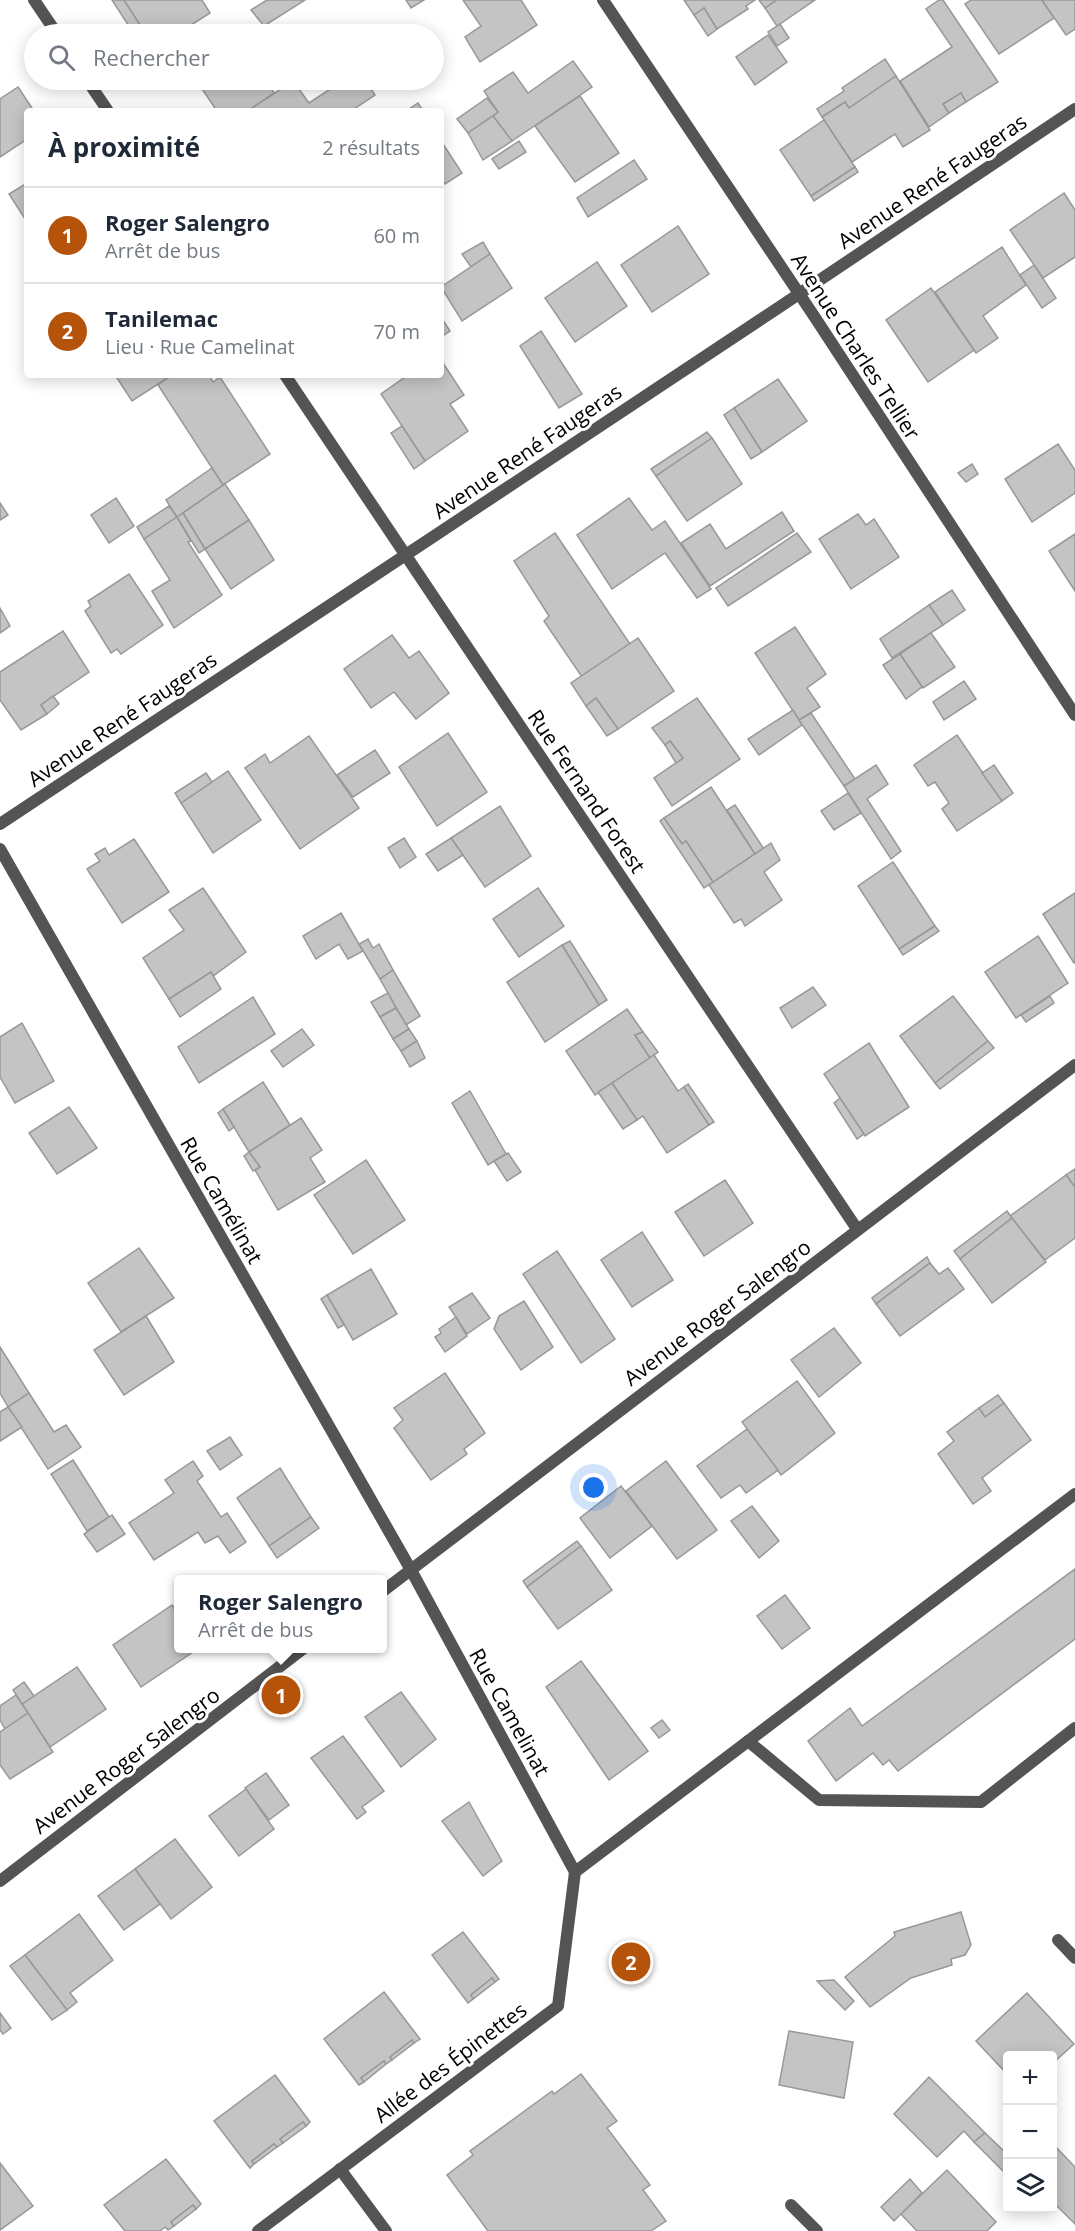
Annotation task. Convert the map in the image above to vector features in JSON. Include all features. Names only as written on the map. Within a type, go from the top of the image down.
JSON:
[{"type":"street","points":[[34,0],[50,24]]},
{"type":"street","name":"Avenue Charles Tellier","points":[[603,0],[1075,715]]},
{"type":"street","points":[[94,90],[106,108]]},
{"type":"street","name":"Avenue René Faugeras","points":[[0,824],[1075,109]]},
{"type":"street","name":"Rue Fernand Forest","points":[[287,378],[857,1229]]},
{"type":"street","name":"Rue Camélinat","points":[[0,849],[411,1570]]},
{"type":"street","name":"Avenue Roger Salengro","points":[[387,1588],[1075,1065]]},
{"type":"street","points":[[575,1872],[1075,1494]]},
{"type":"street","name":"Rue Camelinat","points":[[411,1570],[575,1872]]},
{"type":"street","name":"Avenue Roger Salengro","points":[[0,1881],[297,1653]]},
{"type":"street","points":[[748,1741],[819,1800],[981,1802],[1075,1728]]},
{"type":"street","name":"Allée des Épinettes","points":[[258,2231],[558,2006],[575,1872]]},
{"type":"street","points":[[1058,1940],[1075,1958]]},
{"type":"street","points":[[340,2169],[386,2231]]},
{"type":"street","points":[[791,2205],[817,2231]]},
{"type":"building","points":[[112,0],[124,0],[140,24],[128,24]]},
{"type":"building","points":[[124,0],[202,0],[210,13],[193,24],[140,24]]},
{"type":"building","points":[[267,0],[305,0],[267,24],[262,24],[251,10]]},
{"type":"building","points":[[406,0],[424,0],[411,8]]},
{"type":"building","points":[[463,0],[521,0],[537,25],[480,62],[465,37],[481,26]]},
{"type":"building","points":[[684,0],[755,0],[746,6],[748,9],[717,29],[704,8],[694,15]]},
{"type":"building","points":[[759,0],[777,0],[765,8]]},
{"type":"building","points":[[777,0],[815,0],[777,26],[765,8]]},
{"type":"building","points":[[939,0],[943,0],[998,82],[966,102],[961,93],[943,104],[949,113],[929,127],[900,81],[952,47],[926,9]]},
{"type":"building","points":[[971,0],[1042,0],[1054,18],[999,54],[965,4]]},
{"type":"building","points":[[1042,0],[1075,0],[1075,29],[1066,35]]},
{"type":"building","points":[[704,8],[717,29],[708,36],[694,15]]},
{"type":"building","points":[[780,24],[789,38],[777,46],[768,32]]},
{"type":"building","points":[[768,35],[787,62],[755,85],[736,57]]},
{"type":"building","points":[[885,59],[896,76],[849,108],[845,102],[822,117],[817,109],[844,91],[842,88]]},
{"type":"building","points":[[573,61],[592,87],[512,141],[493,116],[498,112],[484,91],[513,72],[528,93]]},
{"type":"building","points":[[896,76],[930,130],[903,147],[895,134],[852,162],[822,117],[845,102],[849,108]]},
{"type":"building","points":[[18,87],[32,108],[24,108],[24,141],[0,157],[0,99]]},
{"type":"building","points":[[203,90],[272,90],[274,93],[252,108],[215,108]]},
{"type":"building","points":[[279,90],[300,90],[309,103],[329,90],[372,90],[375,95],[356,108],[252,108]]},
{"type":"building","points":[[961,93],[966,102],[949,113],[943,104]]},
{"type":"building","points":[[580,96],[619,153],[575,182],[535,126]]},
{"type":"building","points":[[487,98],[498,112],[468,133],[457,119]]},
{"type":"building","points":[[418,103],[421,108],[410,108]]},
{"type":"building","points":[[493,116],[512,141],[483,160],[468,133]]},
{"type":"building","points":[[824,120],[855,167],[811,196],[780,150]]},
{"type":"building","points":[[519,141],[526,152],[499,169],[492,159]]},
{"type":"building","points":[[444,146],[462,173],[444,182]]},
{"type":"building","points":[[634,160],[647,179],[588,217],[577,198]]},
{"type":"building","points":[[855,167],[858,172],[814,201],[811,196]]},
{"type":"building","points":[[24,185],[24,217],[9,194]]},
{"type":"building","points":[[1064,193],[1075,210],[1075,257],[1043,278],[1010,230]]},
{"type":"building","points":[[678,226],[709,274],[652,312],[621,265]]},
{"type":"building","points":[[483,242],[490,254],[471,267],[462,254]]},
{"type":"building","points":[[1002,247],[1026,285],[983,316],[998,338],[976,353],[935,292]]},
{"type":"building","points":[[490,254],[512,288],[462,321],[444,292],[444,285]]},
{"type":"building","points":[[597,262],[627,306],[575,342],[545,298]]},
{"type":"building","points":[[1034,265],[1056,298],[1042,308],[1020,275]]},
{"type":"building","points":[[931,288],[974,350],[928,382],[886,320]]},
{"type":"building","points":[[444,322],[450,331],[444,335]]},
{"type":"building","points":[[541,331],[582,394],[559,408],[520,346]]},
{"type":"building","points":[[444,365],[464,395],[450,404],[468,431],[425,461],[381,394],[404,378],[444,378]]},
{"type":"building","points":[[117,378],[167,378],[132,401]]},
{"type":"building","points":[[168,378],[211,378],[213,382],[221,378],[270,454],[223,485],[158,385]]},
{"type":"building","points":[[778,379],[807,421],[762,452],[734,408]]},
{"type":"building","points":[[734,408],[762,452],[751,459],[724,415]]},
{"type":"building","points":[[402,426],[425,461],[414,469],[391,433]]},
{"type":"building","points":[[707,432],[712,438],[656,476],[651,469]]},
{"type":"building","points":[[712,438],[742,484],[687,521],[656,476]]},
{"type":"building","points":[[1058,444],[1075,470],[1075,493],[1032,522],[1005,479]]},
{"type":"building","points":[[972,464],[978,474],[966,482],[958,473]]},
{"type":"building","points":[[212,468],[223,485],[177,517],[166,500]]},
{"type":"building","points":[[225,484],[249,520],[205,549],[183,513]]},
{"type":"building","points":[[116,498],[134,526],[109,543],[91,515]]},
{"type":"building","points":[[629,498],[652,530],[665,521],[711,589],[697,598],[665,553],[612,589],[577,535]]},
{"type":"building","points":[[0,503],[8,515],[0,520]]},
{"type":"building","points":[[169,506],[177,517],[144,539],[137,527]]},
{"type":"building","points":[[782,512],[794,531],[710,586],[681,543],[710,524],[726,549]]},
{"type":"building","points":[[183,513],[205,549],[199,553],[177,517]]},
{"type":"building","points":[[858,514],[866,525],[874,519],[899,557],[851,589],[819,539]]},
{"type":"building","points":[[177,517],[191,541],[188,542],[222,595],[174,628],[152,591],[170,580],[144,539]]},
{"type":"building","points":[[249,520],[274,560],[231,589],[205,549]]},
{"type":"building","points":[[555,533],[630,644],[582,677],[544,621],[549,616],[514,561]]},
{"type":"building","points":[[797,533],[811,552],[728,606],[716,588]]},
{"type":"building","points":[[1075,534],[1075,591],[1049,551]]},
{"type":"building","points":[[129,574],[163,625],[121,654],[117,649],[111,653],[85,611],[91,606],[88,601]]},
{"type":"building","points":[[952,590],[965,610],[943,625],[929,605]]},
{"type":"building","points":[[929,605],[943,625],[892,658],[880,639]]},
{"type":"building","points":[[0,608],[10,626],[0,633]]},
{"type":"building","points":[[795,627],[826,674],[807,688],[820,707],[799,720],[755,653]]},
{"type":"building","points":[[63,631],[89,672],[41,705],[47,714],[21,730],[0,700],[0,672]]},
{"type":"building","points":[[931,633],[955,667],[923,688],[900,654]]},
{"type":"building","points":[[392,635],[409,658],[419,651],[449,693],[416,719],[394,692],[371,708],[344,669]]},
{"type":"building","points":[[638,638],[674,691],[618,729],[596,698],[586,706],[571,683]]},
{"type":"building","points":[[900,654],[922,687],[906,699],[883,665]]},
{"type":"building","points":[[964,681],[976,699],[944,720],[933,702]]},
{"type":"building","points":[[53,696],[59,704],[47,714],[41,705]]},
{"type":"building","points":[[596,698],[618,729],[607,736],[586,706]]},
{"type":"building","points":[[697,698],[740,759],[672,806],[654,778],[683,758],[670,741],[665,745],[652,728]]},
{"type":"building","points":[[793,710],[802,725],[759,755],[748,739]]},
{"type":"building","points":[[811,713],[855,779],[844,786],[799,720]]},
{"type":"building","points":[[448,733],[487,792],[437,826],[399,767]]},
{"type":"building","points":[[957,735],[1002,801],[957,831],[942,809],[949,803],[935,782],[928,786],[914,765]]},
{"type":"building","points":[[309,736],[359,808],[300,849],[245,768],[265,754],[270,763]]},
{"type":"building","points":[[670,741],[683,758],[676,763],[665,745]]},
{"type":"building","points":[[375,750],[390,773],[353,797],[337,775]]},
{"type":"building","points":[[876,765],[888,784],[867,799],[901,851],[891,859],[844,786]]},
{"type":"building","points":[[994,765],[1013,793],[1002,801],[982,773]]},
{"type":"building","points":[[228,771],[261,820],[213,853],[181,803]]},
{"type":"building","points":[[206,773],[212,782],[181,803],[175,793]]},
{"type":"building","points":[[711,787],[755,854],[713,882],[686,841],[682,844],[664,818]]},
{"type":"building","points":[[848,793],[861,813],[834,830],[821,811]]},
{"type":"building","points":[[735,805],[764,849],[755,854],[727,810]]},
{"type":"building","points":[[500,806],[531,856],[485,887],[451,838]]},
{"type":"building","points":[[664,818],[682,844],[686,841],[713,882],[704,888],[660,821]]},
{"type":"building","points":[[404,838],[416,857],[400,868],[388,848]]},
{"type":"building","points":[[451,838],[463,855],[438,871],[426,854]]},
{"type":"building","points":[[134,839],[169,892],[122,923],[87,869],[100,861],[95,854],[105,848],[109,855]]},
{"type":"building","points":[[771,843],[780,860],[764,872],[782,900],[745,926],[741,919],[734,923],[709,885]]},
{"type":"building","points":[[893,862],[935,926],[899,949],[858,886]]},
{"type":"building","points":[[203,888],[246,952],[213,976],[211,972],[169,999],[143,958],[184,930],[169,910]]},
{"type":"building","points":[[538,888],[564,926],[519,957],[493,919]]},
{"type":"building","points":[[1075,893],[1075,962],[1074,963],[1043,914]]},
{"type":"building","points":[[341,913],[363,951],[348,959],[339,944],[316,959],[303,936]]},
{"type":"building","points":[[935,926],[939,931],[903,955],[899,949]]},
{"type":"building","points":[[1038,936],[1068,983],[1016,1018],[985,972]]},
{"type":"building","points":[[368,939],[373,948],[379,944],[393,970],[380,979],[359,944]]},
{"type":"building","points":[[570,941],[607,1000],[599,1005],[562,945]]},
{"type":"building","points":[[562,945],[599,1005],[545,1042],[507,982]]},
{"type":"building","points":[[393,970],[420,1016],[406,1025],[380,979]]},
{"type":"building","points":[[211,972],[221,989],[180,1017],[169,999]]},
{"type":"building","points":[[813,987],[826,1005],[792,1028],[780,1008]]},
{"type":"building","points":[[388,993],[396,1008],[380,1017],[371,1002]]},
{"type":"building","points":[[953,996],[988,1041],[935,1083],[900,1036]]},
{"type":"building","points":[[1050,996],[1054,1003],[1026,1022],[1021,1015]]},
{"type":"building","points":[[253,997],[275,1034],[199,1083],[178,1047]]},
{"type":"building","points":[[396,1008],[409,1029],[393,1039],[380,1017]]},
{"type":"building","points":[[627,1009],[643,1032],[635,1035],[650,1058],[595,1095],[566,1051]]},
{"type":"building","points":[[22,1023],[54,1081],[15,1103],[0,1077],[0,1037]]},
{"type":"building","points":[[302,1029],[314,1045],[283,1067],[271,1051]]},
{"type":"building","points":[[409,1029],[417,1041],[401,1051],[393,1039]]},
{"type":"building","points":[[643,1032],[658,1052],[650,1058],[635,1035]]},
{"type":"building","points":[[417,1041],[425,1058],[410,1067],[401,1051]]},
{"type":"building","points":[[988,1041],[994,1048],[940,1089],[935,1083]]},
{"type":"building","points":[[869,1043],[909,1107],[865,1136],[824,1074]]},
{"type":"building","points":[[654,1055],[678,1091],[684,1087],[709,1125],[667,1153],[643,1116],[637,1120],[612,1083]]},
{"type":"building","points":[[263,1082],[290,1125],[249,1152],[223,1109]]},
{"type":"building","points":[[612,1083],[637,1120],[623,1129],[598,1092]]},
{"type":"building","points":[[688,1084],[714,1122],[709,1125],[684,1087]]},
{"type":"building","points":[[470,1091],[506,1154],[488,1165],[452,1103]]},
{"type":"building","points":[[840,1098],[864,1134],[857,1139],[834,1103]]},
{"type":"building","points":[[69,1107],[97,1148],[57,1174],[29,1133]]},
{"type":"building","points":[[223,1109],[234,1127],[229,1131],[218,1113]]},
{"type":"building","points":[[301,1118],[322,1150],[310,1158],[325,1182],[278,1210],[255,1170],[260,1167],[249,1152]]},
{"type":"building","points":[[249,1152],[260,1167],[253,1171],[244,1156]]},
{"type":"building","points":[[508,1153],[521,1172],[507,1181],[494,1161]]},
{"type":"building","points":[[366,1160],[405,1220],[353,1254],[314,1195]]},
{"type":"building","points":[[1075,1169],[1075,1187],[1066,1175]]},
{"type":"building","points":[[1066,1175],[1075,1187],[1075,1238],[1045,1260],[1010,1216]]},
{"type":"building","points":[[725,1180],[753,1223],[704,1256],[675,1212]]},
{"type":"building","points":[[1007,1211],[1012,1218],[960,1259],[954,1251]]},
{"type":"building","points":[[1012,1218],[1046,1262],[992,1303],[960,1259]]},
{"type":"building","points":[[642,1232],[673,1280],[632,1307],[601,1260]]},
{"type":"building","points":[[139,1248],[174,1298],[121,1332],[88,1283]]},
{"type":"building","points":[[557,1251],[615,1339],[581,1363],[523,1274]]},
{"type":"building","points":[[927,1257],[930,1263],[876,1304],[872,1298]]},
{"type":"building","points":[[930,1263],[939,1274],[948,1268],[964,1289],[900,1336],[876,1304]]},
{"type":"building","points":[[371,1269],[397,1314],[353,1340],[327,1295]]},
{"type":"building","points":[[472,1293],[490,1318],[467,1334],[449,1307]]},
{"type":"building","points":[[327,1295],[344,1325],[338,1328],[321,1299]]},
{"type":"building","points":[[524,1301],[553,1347],[521,1370],[494,1329],[499,1316]]},
{"type":"building","points":[[146,1316],[174,1362],[124,1395],[94,1350]]},
{"type":"building","points":[[456,1317],[467,1336],[445,1352],[435,1337],[441,1333],[439,1329]]},
{"type":"building","points":[[834,1328],[861,1363],[819,1397],[791,1360]]},
{"type":"building","points":[[0,1347],[29,1393],[8,1407],[0,1393]]},
{"type":"building","points":[[445,1373],[485,1433],[464,1449],[467,1454],[431,1480],[394,1428],[403,1420],[394,1408]]},
{"type":"building","points":[[797,1381],[835,1433],[781,1475],[742,1422]]},
{"type":"building","points":[[29,1393],[54,1432],[66,1425],[81,1447],[48,1469],[8,1407]]},
{"type":"building","points":[[998,1395],[1004,1403],[985,1417],[979,1408]]},
{"type":"building","points":[[1004,1403],[1031,1440],[982,1478],[991,1491],[973,1504],[938,1454],[954,1441],[947,1432],[979,1408],[985,1417]]},
{"type":"building","points":[[8,1407],[22,1427],[0,1441],[0,1412]]},
{"type":"building","points":[[747,1429],[778,1470],[746,1493],[740,1485],[721,1498],[697,1466]]},
{"type":"building","points":[[230,1437],[242,1455],[220,1470],[207,1451]]},
{"type":"building","points":[[73,1460],[109,1517],[87,1531],[51,1474]]},
{"type":"building","points":[[193,1461],[203,1476],[197,1481],[221,1517],[227,1513],[246,1542],[230,1553],[218,1536],[205,1543],[198,1532],[154,1560],[129,1523],[174,1493],[165,1480]]},
{"type":"building","points":[[666,1461],[717,1530],[677,1559],[626,1491]]},
{"type":"building","points":[[280,1468],[311,1517],[269,1546],[237,1498]]},
{"type":"building","points":[[621,1486],[652,1526],[610,1558],[580,1518]]},
{"type":"building","points":[[752,1506],[779,1541],[759,1558],[731,1521]]},
{"type":"building","points":[[112,1515],[125,1534],[97,1552],[84,1534]]},
{"type":"building","points":[[311,1517],[319,1528],[277,1558],[269,1546]]},
{"type":"building","points":[[577,1541],[581,1546],[527,1587],[523,1581]]},
{"type":"building","points":[[581,1546],[612,1590],[558,1629],[527,1587]]},
{"type":"building","points":[[1075,1569],[1075,1639],[898,1771],[889,1760],[883,1765],[873,1753],[836,1781],[808,1741],[850,1708],[862,1726]]},
{"type":"building","points":[[785,1595],[810,1628],[782,1649],[757,1616]]},
{"type":"building","points":[[172,1605],[174,1608],[174,1653],[192,1653],[141,1687],[113,1645]]},
{"type":"building","points":[[581,1661],[648,1751],[609,1780],[546,1687]]},
{"type":"building","points":[[77,1667],[106,1709],[50,1747],[22,1704]]},
{"type":"building","points":[[24,1682],[34,1696],[22,1704],[13,1690]]},
{"type":"building","points":[[401,1692],[436,1739],[401,1767],[365,1717]]},
{"type":"building","points":[[16,1695],[28,1713],[5,1729],[0,1720],[0,1706]]},
{"type":"building","points":[[28,1713],[53,1752],[10,1779],[0,1765],[0,1732]]},
{"type":"building","points":[[662,1720],[670,1730],[659,1738],[651,1728]]},
{"type":"building","points":[[343,1736],[384,1791],[362,1807],[366,1812],[357,1819],[311,1758]]},
{"type":"building","points":[[266,1773],[289,1805],[269,1820],[245,1788]]},
{"type":"building","points":[[246,1789],[274,1829],[239,1856],[209,1816]]},
{"type":"building","points":[[469,1802],[502,1861],[483,1876],[442,1821]]},
{"type":"building","points":[[175,1839],[212,1887],[171,1919],[135,1869]]},
{"type":"building","points":[[135,1869],[160,1904],[124,1930],[98,1896]]},
{"type":"building","points":[[961,1912],[971,1945],[965,1955],[951,1959],[952,1965],[911,1978],[870,2007],[845,1977],[895,1936],[894,1932]]},
{"type":"building","points":[[79,1914],[113,1960],[70,1993],[77,2002],[67,2010],[25,1955]]},
{"type":"building","points":[[463,1932],[499,1979],[495,1982],[492,1978],[471,1995],[473,1999],[468,2003],[432,1955]]},
{"type":"building","points":[[621,1945],[647,1952],[642,1978],[614,1972]]},
{"type":"building","points":[[25,1955],[67,2010],[52,2020],[10,1966]]},
{"type":"building","points":[[492,1978],[495,1982],[473,1999],[471,1995]]},
{"type":"building","points":[[834,1980],[854,2001],[845,2010],[817,1981]]},
{"type":"building","points":[[384,1992],[420,2039],[414,2043],[412,2040],[390,2057],[392,2060],[386,2064],[384,2061],[361,2078],[364,2082],[359,2085],[324,2039]]},
{"type":"building","points":[[1027,1993],[1074,2044],[1057,2059],[1057,2051],[1003,2051],[1003,2070],[976,2041]]},
{"type":"building","points":[[0,2013],[11,2028],[3,2034],[0,2030]]},
{"type":"building","points":[[789,2031],[853,2042],[844,2098],[779,2085]]},
{"type":"building","points":[[412,2040],[414,2043],[392,2060],[390,2057]]},
{"type":"building","points":[[384,2061],[386,2064],[364,2082],[361,2078]]},
{"type":"building","points":[[581,2074],[617,2121],[607,2128],[650,2185],[643,2190],[666,2221],[651,2231],[488,2231],[447,2175],[473,2155],[470,2151],[552,2091],[554,2094]]},
{"type":"building","points":[[275,2075],[310,2122],[306,2126],[303,2122],[280,2139],[283,2143],[277,2147],[274,2144],[252,2161],[254,2164],[250,2168],[214,2121]]},
{"type":"building","points":[[929,2077],[985,2133],[974,2142],[964,2131],[937,2157],[894,2114]]},
{"type":"building","points":[[303,2122],[306,2126],[283,2143],[280,2139]]},
{"type":"building","points":[[985,2133],[1003,2150],[1003,2171],[974,2142]]},
{"type":"building","points":[[274,2144],[277,2147],[254,2164],[252,2161]]},
{"type":"building","points":[[1057,2148],[1075,2167],[1075,2224],[1057,2206]]},
{"type":"building","points":[[166,2159],[201,2204],[196,2209],[193,2205],[171,2222],[174,2226],[168,2230],[165,2227],[160,2231],[125,2231],[104,2205]]},
{"type":"building","points":[[0,2163],[33,2206],[0,2230]]},
{"type":"building","points":[[947,2170],[996,2222],[987,2231],[917,2231],[901,2214]]},
{"type":"building","points":[[910,2179],[922,2193],[894,2221],[881,2207]]},
{"type":"building","points":[[193,2205],[196,2209],[174,2226],[171,2222]]},
{"type":"place","name":"Roger Salengro","points":[[281,1695]]},
{"type":"place","name":"Tanilemac","points":[[631,1962]]}]
